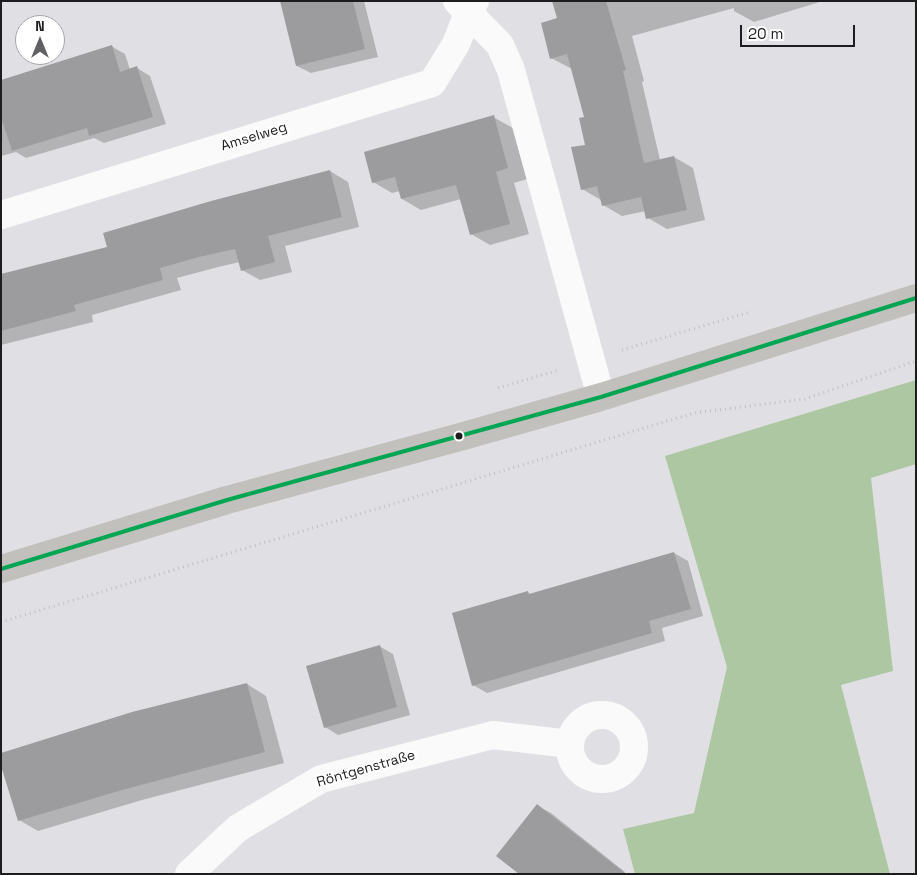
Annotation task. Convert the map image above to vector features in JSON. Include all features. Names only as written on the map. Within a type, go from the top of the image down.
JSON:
[{"type":"main road","points":[[1,569],[227,500],[450,440],[600,397],[916,298]]},
{"type":"street","name":"Amselweg","points":[[1,215],[432,83],[456,44],[467,5]]},
{"type":"street","points":[[467,5],[500,45],[511,70],[600,397]]},
{"type":"street","name":"Röntgenstraße","points":[[189,874],[238,828],[321,779],[493,735],[570,744]]},
{"type":"path","points":[[1,622],[694,413],[805,399],[916,361]]},
{"type":"green space","points":[[916,380],[916,464],[871,478],[893,671],[841,685],[890,874],[635,874],[623,829],[694,813],[727,667],[665,456]]},
{"type":"building","points":[[280,1],[353,1],[365,49],[296,66]]},
{"type":"building","points":[[552,1],[606,1],[626,70],[623,71],[644,163],[674,156],[687,210],[646,219],[641,197],[602,206],[597,186],[581,190],[571,147],[585,145],[579,118],[584,117],[567,54],[550,59],[541,23],[557,18]]},
{"type":"building","points":[[112,45],[120,72],[137,66],[153,117],[89,136],[87,128],[12,151],[1,117],[1,80],[49,65],[65,65],[65,60]]},
{"type":"building","points":[[494,115],[508,168],[496,172],[510,224],[470,235],[456,185],[401,199],[395,177],[372,183],[364,152]]},
{"type":"building","points":[[330,170],[342,217],[268,236],[275,262],[241,271],[235,249],[199,257],[160,268],[163,280],[74,305],[76,311],[1,331],[1,274],[107,247],[103,233],[211,201]]},
{"type":"building","points":[[674,552],[691,609],[649,621],[652,633],[472,686],[452,613],[528,591],[529,594]]},
{"type":"building","points":[[380,645],[397,707],[324,728],[306,666]]},
{"type":"building","points":[[247,683],[265,752],[122,790],[18,821],[1,766],[1,753],[132,712]]},
{"type":"building","points":[[537,804],[626,874],[519,874],[496,856]]},
{"type":"transit line","points":[[1,569],[227,500],[601,397],[916,298]]}]
